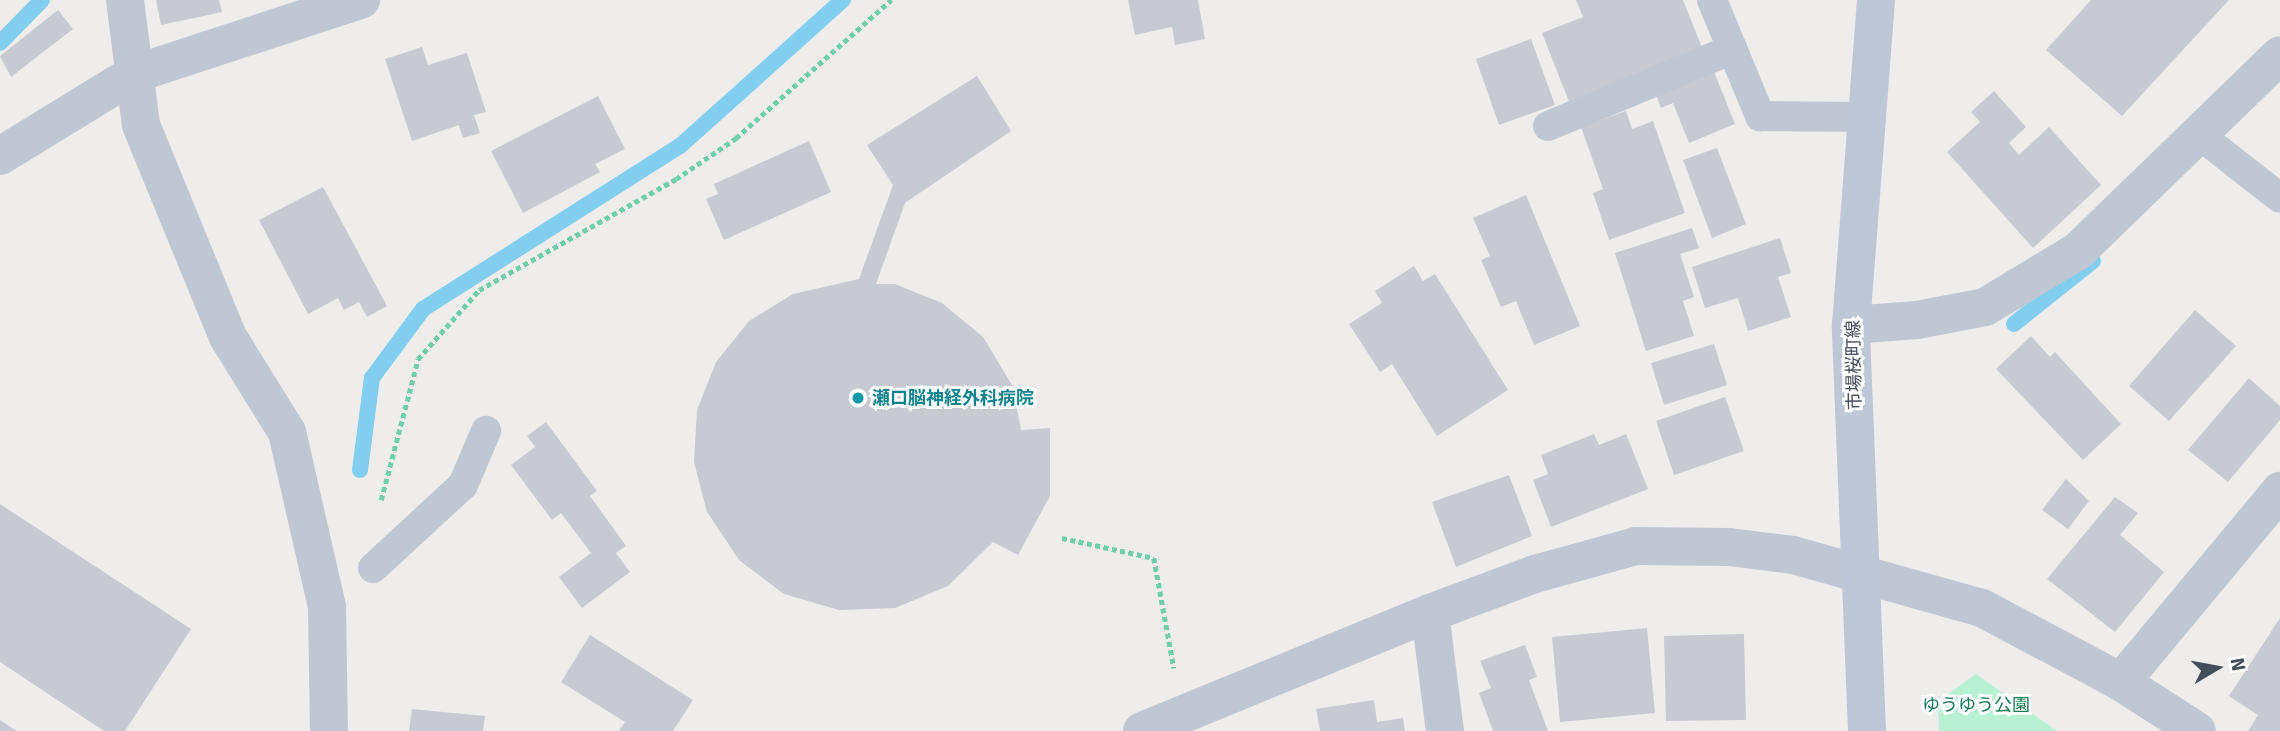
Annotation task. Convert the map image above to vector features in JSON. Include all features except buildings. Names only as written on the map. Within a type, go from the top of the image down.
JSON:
[{"type":"main road","name":"市場桜町線","points":[[1867,731],[1852,324],[1864,117],[1876,0]]},
{"type":"street","points":[[125,0],[141,125],[228,337],[287,432],[327,607],[329,731]]},
{"type":"street","points":[[0,156],[134,74],[360,0]]},
{"type":"street","points":[[1852,324],[1917,320],[1985,307],[2078,251],[2280,55]]},
{"type":"street","points":[[2121,682],[2280,491]]},
{"type":"street","points":[[1142,731],[1430,613],[1535,574],[1636,546],[1730,547],[1793,555],[1982,608],[2121,682],[2197,731]]},
{"type":"street","points":[[1430,613],[1445,731]]},
{"type":"lane","points":[[1712,0],[1760,116],[1864,117]]},
{"type":"lane","points":[[1548,126],[1733,49]]},
{"type":"lane","points":[[2197,133],[2280,198]]},
{"type":"lane","points":[[373,568],[463,485],[486,431]]},
{"type":"path","points":[[676,179],[736,138],[891,0]]},
{"type":"path","points":[[1062,538],[1154,558],[1175,673]]},
{"type":"green space","name":"ゆうゆう公園","points":[[1976,674],[2057,731],[1939,731],[1938,701]]},
{"type":"waterway","points":[[0,43],[42,0]]},
{"type":"waterway","points":[[360,470],[372,378],[423,309],[680,146],[843,0]]},
{"type":"waterway","points":[[2014,324],[2093,261]]},
{"type":"place","name":"瀬口脳神経外科病院","points":[[858,398]]}]
